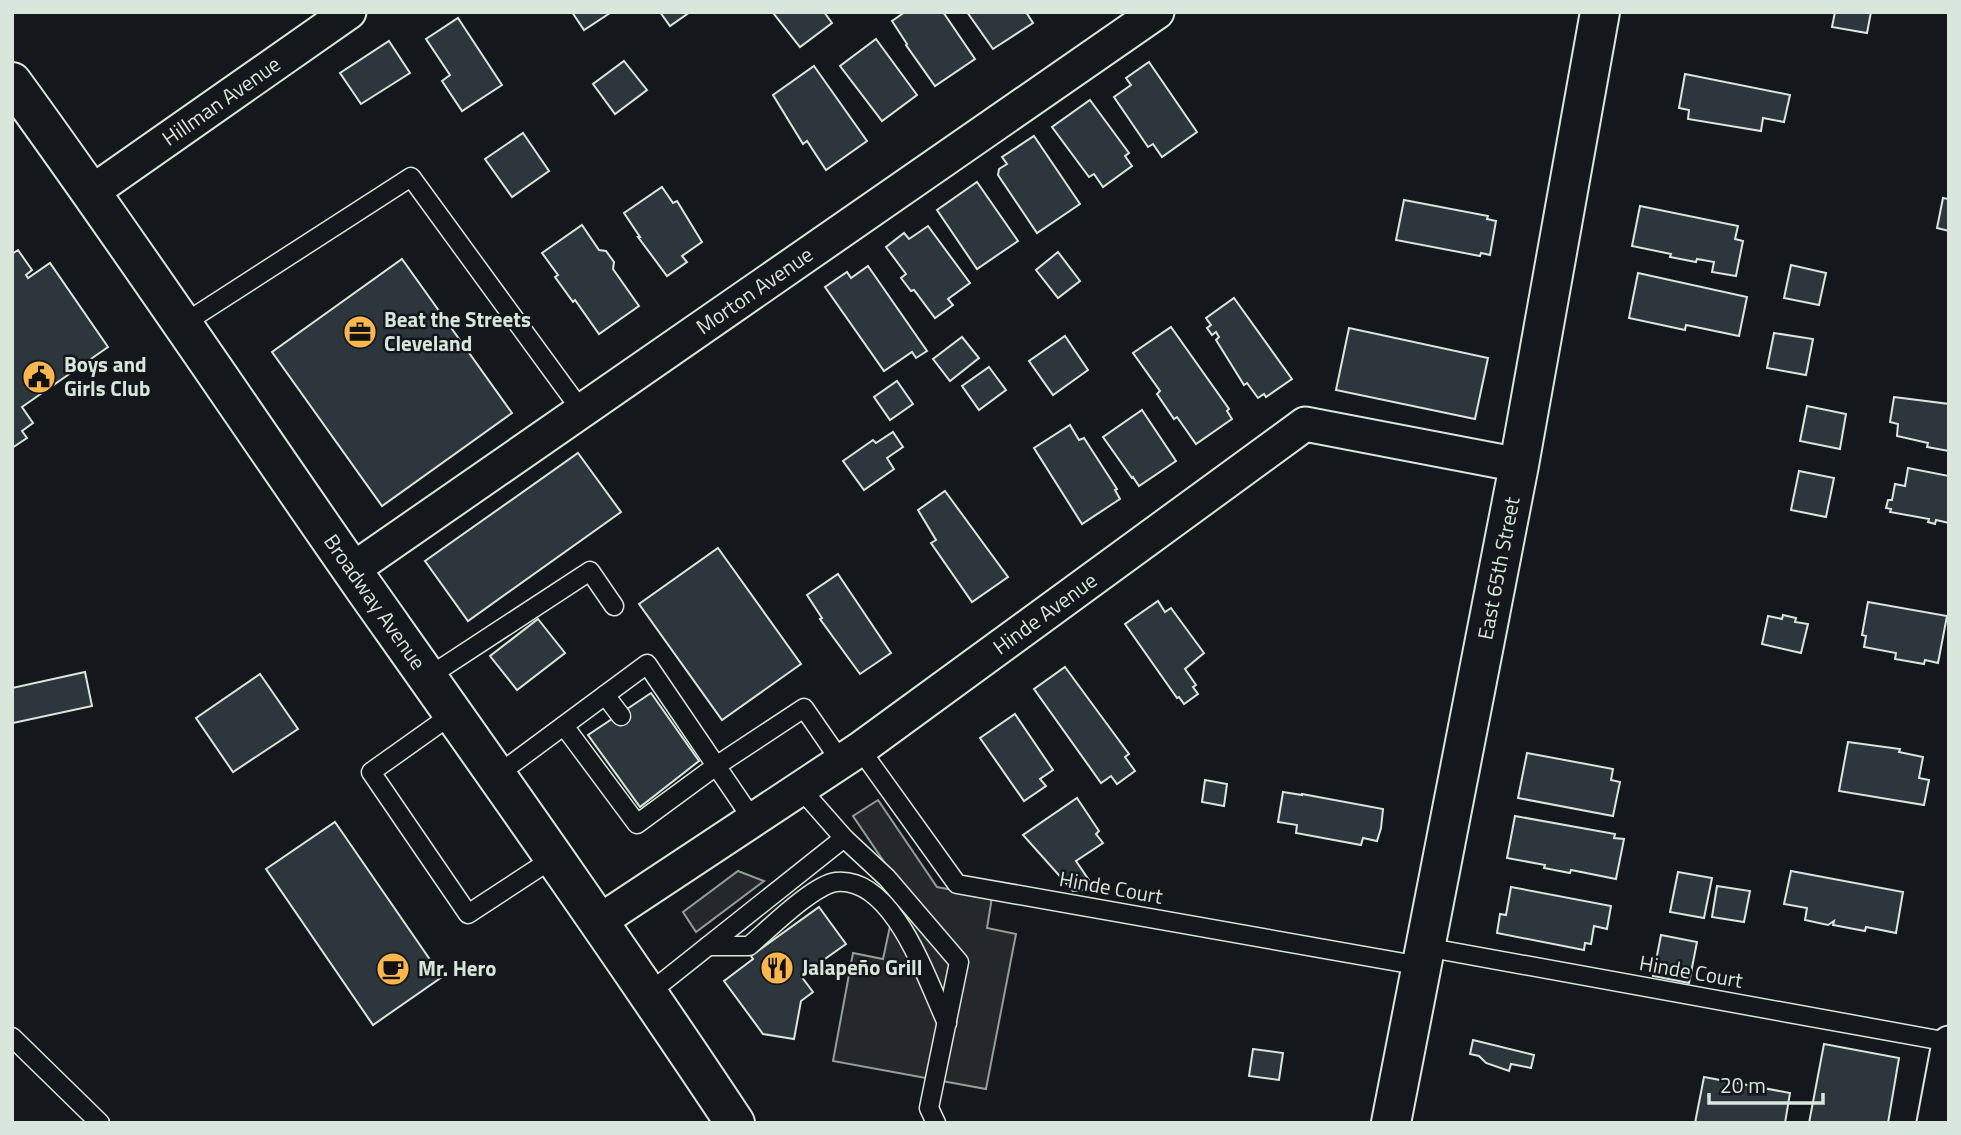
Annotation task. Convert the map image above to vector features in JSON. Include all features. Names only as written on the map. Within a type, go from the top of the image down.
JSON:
[{"type":"main road","name":"East 65th Street","points":[[1391,1123],[1519,465],[1600,12]]},
{"type":"main road","name":"Broadway Avenue","points":[[12,82],[92,192],[352,570],[600,921],[735,1123]]},
{"type":"street","name":"Hillman Avenue","points":[[92,192],[349,12]]},
{"type":"street","name":"Morton Avenue","points":[[352,570],[1157,12]]},
{"type":"street","name":"Hinde Avenue","points":[[600,921],[850,754],[1305,424],[1519,465]]},
{"type":"street","points":[[1934,1123],[1949,1042]]},
{"type":"lane","points":[[183,324],[411,177],[581,410]]},
{"type":"lane","points":[[428,677],[590,571],[614,606]]},
{"type":"lane","points":[[497,775],[648,664],[753,820]]},
{"type":"lane","points":[[605,695],[621,716]]},
{"type":"lane","name":"Hinde Court","points":[[716,766],[804,708],[850,754],[957,884],[1949,1042]]},
{"type":"lane","points":[[454,713],[371,772],[468,914],[555,857]]},
{"type":"lane","points":[[564,726],[637,824],[672,791],[716,766]]},
{"type":"lane","points":[[800,788],[844,838],[887,878],[960,962],[929,1108],[936,1123]]},
{"type":"lane","points":[[649,993],[844,838]]},
{"type":"lane","points":[[708,946],[749,946],[814,891],[835,882],[857,884],[881,900],[902,927],[947,1023]]},
{"type":"lane","points":[[12,1037],[100,1123]]},
{"type":"shaded area","points":[[878,800],[937,887],[992,897],[987,928],[1016,934],[986,1089],[833,1061],[853,953],[883,959],[899,884],[853,816]]},
{"type":"shaded area","points":[[738,871],[764,881],[696,932],[683,912]]},
{"type":"building","points":[[572,12],[610,12],[610,13],[584,30]]},
{"type":"building","points":[[660,12],[690,12],[670,26]]},
{"type":"building","points":[[824,12],[832,23],[800,47],[774,14]]},
{"type":"building","points":[[905,12],[943,12],[975,59],[935,86],[892,21]]},
{"type":"building","points":[[967,12],[1026,12],[1033,23],[993,49]]},
{"type":"building","points":[[1835,12],[1871,12],[1867,33],[1832,27]]},
{"type":"building","points":[[458,18],[502,85],[462,111],[442,81],[450,75],[426,39]]},
{"type":"building","points":[[876,39],[917,95],[882,121],[840,66]]},
{"type":"building","points":[[389,41],[410,73],[361,104],[340,73]]},
{"type":"building","points":[[624,61],[647,90],[615,114],[593,84]]},
{"type":"building","points":[[1149,62],[1197,132],[1162,157],[1153,144],[1148,147],[1114,97],[1131,85],[1126,78]]},
{"type":"building","points":[[814,66],[867,141],[826,170],[807,141],[803,144],[773,95]]},
{"type":"building","points":[[1685,74],[1790,95],[1784,122],[1763,118],[1761,131],[1688,119],[1689,110],[1679,108]]},
{"type":"building","points":[[1090,100],[1129,153],[1125,156],[1132,166],[1103,187],[1094,174],[1089,177],[1052,127]]},
{"type":"building","points":[[523,133],[549,171],[512,197],[485,159]]},
{"type":"building","points":[[1034,136],[1080,204],[1037,233],[998,175],[999,169],[1007,164],[1002,157]]},
{"type":"building","points":[[977,182],[1018,241],[977,269],[937,210]]},
{"type":"building","points":[[662,187],[673,203],[677,201],[702,242],[682,256],[687,262],[667,276],[624,213]]},
{"type":"building","points":[[1943,198],[1949,199],[1949,231],[1937,228]]},
{"type":"building","points":[[1404,200],[1488,216],[1487,219],[1496,221],[1490,255],[1481,253],[1480,256],[1396,240]]},
{"type":"building","points":[[1640,206],[1738,226],[1735,239],[1743,241],[1736,276],[1712,272],[1714,262],[1670,257],[1671,254],[1632,246]]},
{"type":"building","points":[[582,225],[599,250],[606,251],[614,262],[613,269],[639,306],[599,334],[555,277],[558,275],[542,253]]},
{"type":"building","points":[[928,226],[970,283],[948,299],[953,305],[935,318],[914,290],[911,291],[901,278],[906,274],[886,247],[904,233],[909,239]]},
{"type":"building","name":"Boys and Girls Club","points":[[18,250],[32,270],[26,275],[28,278],[50,263],[108,347],[22,407],[33,423],[22,431],[27,438],[12,448],[12,254]]},
{"type":"building","points":[[1058,252],[1080,281],[1058,298],[1036,270]]},
{"type":"building","points":[[402,259],[512,413],[382,506],[272,352]]},
{"type":"building","points":[[1791,265],[1826,273],[1819,305],[1784,298]]},
{"type":"building","points":[[868,266],[927,351],[916,358],[912,352],[884,371],[825,287],[847,272],[851,278]]},
{"type":"building","points":[[1638,273],[1747,297],[1739,336],[1686,325],[1685,330],[1629,318]]},
{"type":"building","points":[[1234,298],[1292,379],[1266,397],[1264,394],[1258,398],[1247,383],[1244,385],[1216,340],[1219,337],[1216,332],[1212,335],[1207,328],[1211,325],[1206,318]]},
{"type":"building","points":[[1171,327],[1229,409],[1227,411],[1232,419],[1196,444],[1177,417],[1174,419],[1157,394],[1160,391],[1133,353]]},
{"type":"building","points":[[1349,328],[1488,358],[1475,419],[1336,390]]},
{"type":"building","points":[[1774,333],[1813,339],[1806,375],[1767,368]]},
{"type":"building","points":[[1065,336],[1088,370],[1053,395],[1029,361]]},
{"type":"building","points":[[962,337],[979,358],[950,381],[933,359]]},
{"type":"building","points":[[989,367],[1006,390],[979,410],[962,386]]},
{"type":"building","points":[[897,381],[913,404],[890,420],[874,397]]},
{"type":"building","points":[[1894,397],[1949,404],[1949,451],[1927,447],[1928,443],[1897,436],[1898,424],[1890,422]]},
{"type":"building","points":[[1807,406],[1846,414],[1840,449],[1800,441]]},
{"type":"building","points":[[1142,410],[1176,461],[1139,486],[1103,437]]},
{"type":"building","points":[[1070,425],[1079,440],[1084,438],[1117,489],[1115,490],[1120,499],[1082,524],[1034,448]]},
{"type":"building","points":[[893,432],[903,447],[887,458],[894,469],[864,490],[843,461],[873,440],[876,443]]},
{"type":"building","points":[[578,453],[621,512],[468,621],[425,561]]},
{"type":"building","points":[[1908,468],[1949,476],[1949,523],[1936,520],[1935,524],[1928,522],[1929,519],[1890,512],[1891,509],[1886,508],[1888,500],[1892,500],[1895,484],[1905,486]]},
{"type":"building","points":[[1799,471],[1834,478],[1826,517],[1791,510]]},
{"type":"building","points":[[945,491],[1008,577],[972,602],[931,543],[936,540],[918,510]]},
{"type":"building","points":[[718,548],[801,664],[722,720],[639,604]]},
{"type":"building","points":[[838,574],[891,653],[860,674],[820,619],[822,618],[807,595]]},
{"type":"building","points":[[1158,601],[1165,612],[1171,608],[1204,653],[1185,669],[1196,685],[1193,687],[1198,694],[1184,704],[1125,624]]},
{"type":"building","points":[[1868,602],[1947,616],[1938,663],[1925,660],[1924,664],[1895,659],[1896,653],[1864,647],[1866,636],[1862,635]]},
{"type":"building","points":[[1783,615],[1796,618],[1795,622],[1808,624],[1801,653],[1762,644],[1768,616],[1782,619]]},
{"type":"building","points":[[538,619],[565,653],[517,690],[490,656]]},
{"type":"building","points":[[1065,667],[1129,754],[1125,757],[1135,771],[1117,784],[1111,776],[1101,783],[1034,689]]},
{"type":"building","points":[[85,672],[92,706],[13,723],[12,688]]},
{"type":"building","points":[[260,674],[298,729],[233,772],[196,718]]},
{"type":"building","points":[[651,693],[699,761],[640,807],[588,735]]},
{"type":"building","points":[[1015,714],[1053,770],[1040,779],[1046,786],[1024,801],[980,738]]},
{"type":"building","points":[[1848,742],[1900,749],[1899,752],[1923,757],[1919,778],[1929,780],[1924,805],[1839,791]]},
{"type":"building","points":[[1527,753],[1613,769],[1611,780],[1620,782],[1613,816],[1518,798]]},
{"type":"building","points":[[1205,780],[1227,784],[1224,806],[1202,802]]},
{"type":"building","points":[[1283,792],[1383,809],[1377,841],[1363,838],[1361,845],[1296,833],[1297,825],[1278,822]]},
{"type":"building","points":[[1077,798],[1099,831],[1096,834],[1103,843],[1076,861],[1095,889],[1073,891],[1023,835]]},
{"type":"building","points":[[1515,816],[1615,834],[1614,838],[1624,839],[1616,879],[1571,870],[1570,873],[1544,868],[1545,865],[1507,858]]},
{"type":"building","points":[[335,822],[442,977],[373,1025],[266,869]]},
{"type":"building","points":[[1791,871],[1903,892],[1896,933],[1866,927],[1865,931],[1833,925],[1834,921],[1828,925],[1805,920],[1807,908],[1784,904]]},
{"type":"building","points":[[1678,872],[1712,878],[1704,918],[1670,912]]},
{"type":"building","points":[[1717,886],[1750,891],[1744,922],[1712,917]]},
{"type":"building","points":[[1511,887],[1611,906],[1607,929],[1594,926],[1591,944],[1585,943],[1584,950],[1497,933],[1500,914],[1506,915]]},
{"type":"building","name":"Jalapeño Grill","points":[[819,907],[846,944],[801,976],[813,992],[801,1001],[794,1039],[763,1034],[724,981],[753,959],[751,956]]},
{"type":"building","points":[[1661,935],[1697,942],[1689,983],[1653,976]]},
{"type":"building","points":[[1473,1040],[1534,1055],[1531,1068],[1511,1064],[1509,1071],[1486,1063],[1479,1056],[1470,1054]]},
{"type":"building","points":[[1824,1044],[1899,1058],[1888,1123],[1809,1123]]},
{"type":"building","points":[[1253,1049],[1283,1053],[1279,1080],[1249,1076]]},
{"type":"building","points":[[1704,1077],[1790,1093],[1785,1123],[1695,1123]]},
{"type":"place","name":"Beat the Streets Cleveland","points":[[360,332]]},
{"type":"place","name":"Boys and Girls Club","points":[[39,377]]},
{"type":"place","name":"Jalapeño Grill","points":[[777,968]]},
{"type":"place","name":"Mr. Hero","points":[[393,969]]}]
